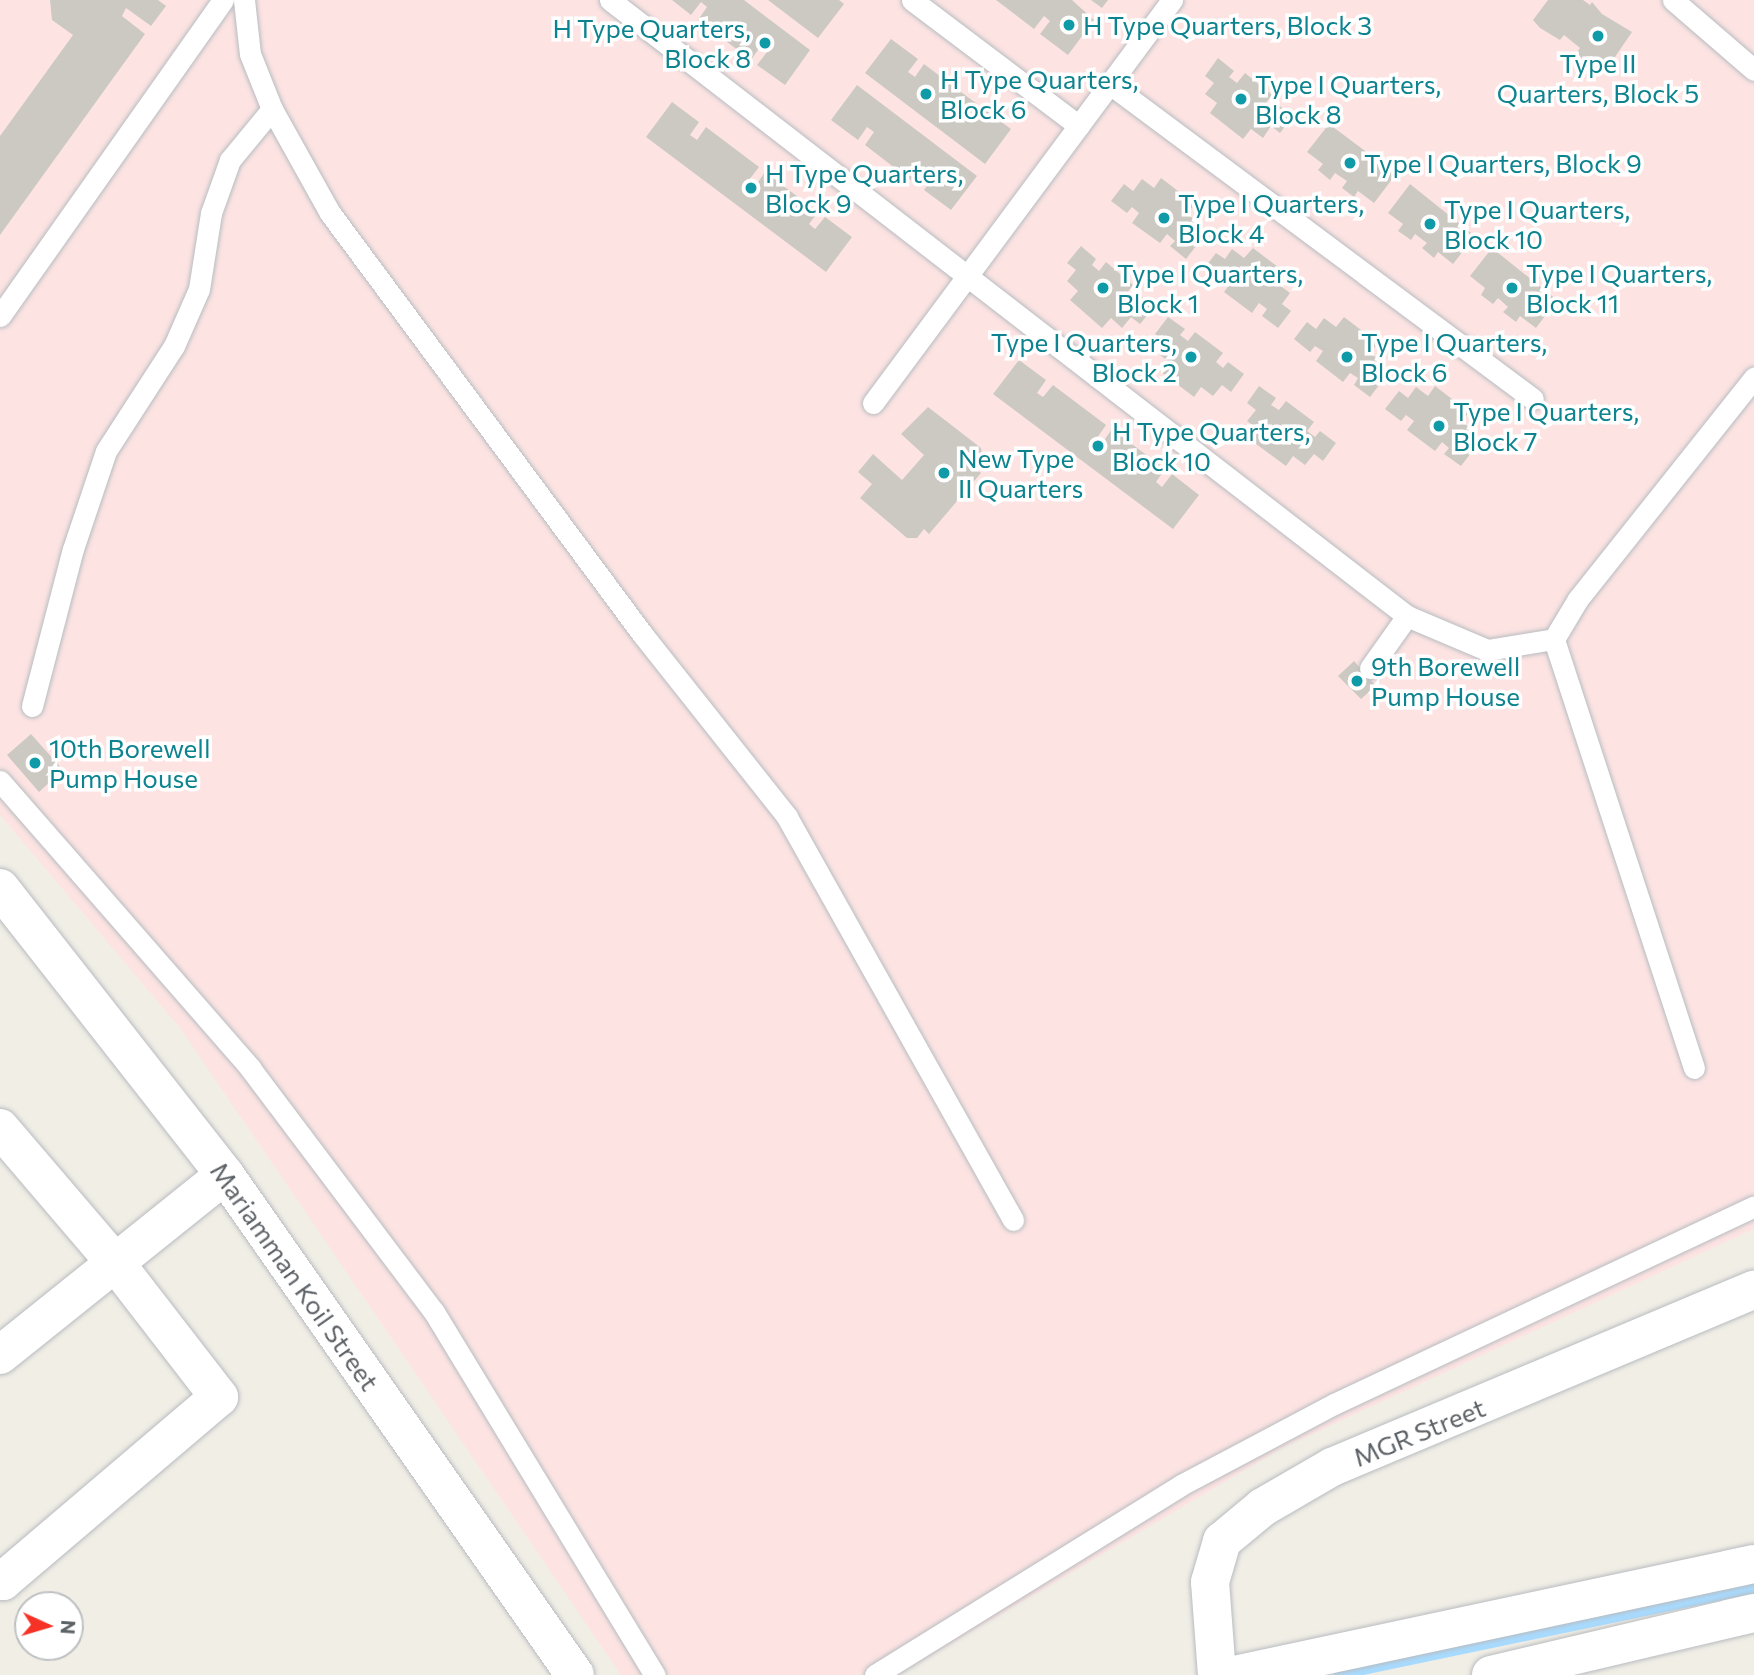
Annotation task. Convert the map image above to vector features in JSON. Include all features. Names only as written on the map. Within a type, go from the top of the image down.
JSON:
[{"type":"street","name":"Mariamman Koil Street","points":[[0,888],[225,1175],[575,1675]]},
{"type":"street","points":[[0,1128],[117,1265],[219,1397],[3,1581],[0,1577]]},
{"type":"street","points":[[4,1343],[117,1265],[225,1175]]},
{"type":"street","name":"MGR Street","points":[[1217,1675],[1210,1582],[1222,1541],[1263,1507],[1332,1467],[1754,1290]]},
{"type":"street","points":[[1234,1675],[1754,1564]]},
{"type":"street","points":[[1491,1675],[1754,1612]]},
{"type":"lane","points":[[0,316],[223,0]]},
{"type":"lane","points":[[244,0],[250,54],[272,109],[330,213],[643,635],[787,817],[1013,1220]]},
{"type":"lane","points":[[610,0],[1407,616],[1487,650],[1554,639]]},
{"type":"lane","points":[[912,0],[1079,126]]},
{"type":"lane","points":[[873,403],[1172,0]]},
{"type":"lane","points":[[1673,0],[1754,70]]},
{"type":"lane","points":[[1110,84],[1533,399]]},
{"type":"lane","points":[[32,706],[73,549],[106,451],[174,346],[199,289],[211,213],[230,160],[272,109]]},
{"type":"lane","points":[[1694,1068],[1554,639],[1578,599],[1754,378]]},
{"type":"lane","points":[[1370,668],[1407,616]]},
{"type":"lane","points":[[0,781],[250,1068],[434,1312],[655,1675]]},
{"type":"lane","points":[[875,1675],[1181,1485],[1334,1404],[1754,1206]]},
{"type":"shaded area","points":[[0,0],[1754,0],[1754,1229],[1282,1448],[898,1675],[621,1675],[180,1028],[0,815]]},
{"type":"building","points":[[50,0],[158,0],[166,6],[151,26],[126,8],[122,16],[145,34],[0,235],[0,136],[73,35],[52,20]]},
{"type":"building","name":"H Type Quarters, Block 8","points":[[672,0],[744,0],[810,50],[785,85],[757,65],[767,52],[760,47],[751,60],[698,20],[707,7],[701,2],[691,15]]},
{"type":"building","points":[[768,0],[839,0],[844,4],[818,38]]},
{"type":"building","name":"H Type Quarters, Block 3","points":[[996,0],[1072,0],[1094,20],[1068,55],[1040,34],[1050,21],[1044,16],[1034,29]]},
{"type":"building","points":[[1091,0],[1108,0],[1102,8]]},
{"type":"building","name":"Type II Quarters, Block 5","points":[[1548,0],[1583,0],[1590,5],[1592,2],[1602,14],[1632,32],[1604,73],[1586,64],[1577,52],[1580,48],[1564,35],[1560,40],[1540,28],[1533,20]]},
{"type":"building","name":"H Type Quarters, Block 6","points":[[891,39],[918,59],[908,72],[915,77],[924,64],[977,104],[968,117],[975,122],[984,109],[1011,129],[985,164],[865,73]]},
{"type":"building","name":"Type I Quarters, Block 8","points":[[1218,58],[1234,71],[1229,77],[1237,83],[1245,73],[1272,95],[1265,104],[1273,110],[1277,104],[1293,116],[1280,133],[1271,126],[1263,138],[1251,129],[1243,139],[1210,113],[1217,103],[1205,94],[1214,83],[1205,76]]},
{"type":"building","points":[[857,85],[977,176],[951,210],[924,190],[934,177],[927,172],[917,185],[865,145],[874,132],[867,127],[858,140],[831,120]]},
{"type":"building","name":"H Type Quarters, Block 9","points":[[672,102],[699,122],[690,135],[697,140],[706,127],[759,167],[749,180],[756,185],[765,172],[818,212],[809,224],[815,229],[825,217],[852,237],[826,272],[646,137]]},
{"type":"building","name":"Type I Quarters, Block 9","points":[[1329,124],[1396,174],[1374,203],[1358,191],[1354,197],[1342,188],[1347,181],[1335,173],[1330,180],[1318,170],[1323,164],[1307,152]]},
{"type":"building","name":"Type I Quarters, Block 4","points":[[1161,178],[1195,204],[1187,214],[1199,223],[1191,234],[1200,241],[1186,259],[1170,246],[1175,241],[1167,234],[1160,243],[1132,223],[1139,213],[1132,207],[1127,213],[1111,201],[1124,184],[1133,191],[1142,179],[1154,188]]},
{"type":"building","name":"Type I Quarters, Block 10","points":[[1410,184],[1475,236],[1453,264],[1438,252],[1434,258],[1422,248],[1427,243],[1415,234],[1411,240],[1398,231],[1403,224],[1388,213]]},
{"type":"building","name":"Type I Quarters, Block 1","points":[[1081,246],[1096,259],[1092,265],[1099,271],[1106,262],[1133,285],[1126,294],[1133,300],[1138,294],[1154,307],[1140,324],[1131,317],[1122,328],[1111,318],[1102,328],[1070,300],[1078,291],[1067,281],[1076,270],[1067,263]]},
{"type":"building","points":[[1253,248],[1286,273],[1278,284],[1290,293],[1282,304],[1291,311],[1278,328],[1262,316],[1267,309],[1259,303],[1252,313],[1224,292],[1231,282],[1223,277],[1219,283],[1203,270],[1216,253],[1225,259],[1232,249],[1244,258]]},
{"type":"building","name":"Type I Quarters, Block 11","points":[[1492,248],[1557,300],[1536,328],[1520,316],[1516,322],[1503,312],[1508,307],[1498,298],[1493,304],[1481,295],[1485,288],[1470,276]]},
{"type":"building","name":"Type I Quarters, Block 2","points":[[1168,317],[1185,329],[1180,335],[1188,341],[1195,332],[1223,353],[1216,362],[1223,368],[1228,362],[1244,374],[1231,392],[1222,385],[1213,396],[1201,387],[1194,397],[1160,371],[1168,361],[1156,352],[1164,341],[1155,334]]},
{"type":"building","name":"Type I Quarters, Block 6","points":[[1344,317],[1378,343],[1370,353],[1382,362],[1374,373],[1383,380],[1370,397],[1354,385],[1358,378],[1350,373],[1343,382],[1316,361],[1323,351],[1315,346],[1310,352],[1294,339],[1307,322],[1316,329],[1324,318],[1336,327]]},
{"type":"building","name":"H Type Quarters, Block 10","points":[[1019,360],[1046,380],[1037,393],[1043,397],[1053,385],[1106,425],[1097,438],[1103,442],[1112,429],[1165,469],[1156,482],[1162,487],[1172,474],[1199,495],[1173,529],[993,394]]},
{"type":"building","points":[[1259,386],[1276,398],[1271,405],[1279,410],[1286,401],[1314,422],[1307,431],[1315,437],[1320,431],[1336,443],[1323,461],[1314,454],[1305,465],[1293,456],[1286,466],[1252,441],[1259,430],[1247,421],[1256,410],[1247,403]]},
{"type":"building","name":"Type I Quarters, Block 7","points":[[1435,386],[1469,412],[1462,422],[1474,431],[1465,442],[1474,449],[1461,466],[1444,454],[1449,448],[1442,442],[1435,451],[1407,430],[1414,421],[1406,415],[1401,421],[1385,409],[1399,391],[1408,398],[1416,387],[1428,396]]},
{"type":"building","name":"New Type II Quarters","points":[[928,407],[981,448],[983,459],[976,469],[981,473],[929,534],[924,529],[917,538],[907,538],[860,498],[872,484],[858,472],[873,454],[902,480],[924,455],[901,434]]},
{"type":"building","name":"9th Borewell Pump House","points":[[1354,661],[1376,686],[1361,699],[1338,676]]},
{"type":"building","name":"10th Borewell Pump House","points":[[31,734],[63,770],[39,792],[7,755]]},
{"type":"waterway","points":[[1339,1675],[1754,1588]]},
{"type":"place","name":"H Type Quarters, Block 3","points":[[1069,25]]},
{"type":"place","name":"Type II Quarters, Block 5","points":[[1598,36]]},
{"type":"place","name":"H Type Quarters, Block 8","points":[[765,43]]},
{"type":"place","name":"H Type Quarters, Block 6","points":[[926,94]]},
{"type":"place","name":"Type I Quarters, Block 8","points":[[1241,99]]},
{"type":"place","name":"Type I Quarters, Block 9","points":[[1350,163]]},
{"type":"place","name":"H Type Quarters, Block 9","points":[[751,188]]},
{"type":"place","name":"Type I Quarters, Block 4","points":[[1164,218]]},
{"type":"place","name":"Type I Quarters, Block 10","points":[[1430,224]]},
{"type":"place","name":"Type I Quarters, Block 1","points":[[1103,288]]},
{"type":"place","name":"Type I Quarters, Block 11","points":[[1512,288]]},
{"type":"place","name":"Type I Quarters, Block 2","points":[[1191,357]]},
{"type":"place","name":"Type I Quarters, Block 6","points":[[1347,357]]},
{"type":"place","name":"Type I Quarters, Block 7","points":[[1439,426]]},
{"type":"place","name":"H Type Quarters, Block 10","points":[[1098,446]]},
{"type":"place","name":"New Type II Quarters","points":[[944,473]]},
{"type":"place","name":"9th Borewell Pump House","points":[[1357,681]]},
{"type":"place","name":"10th Borewell Pump House","points":[[35,763]]}]
